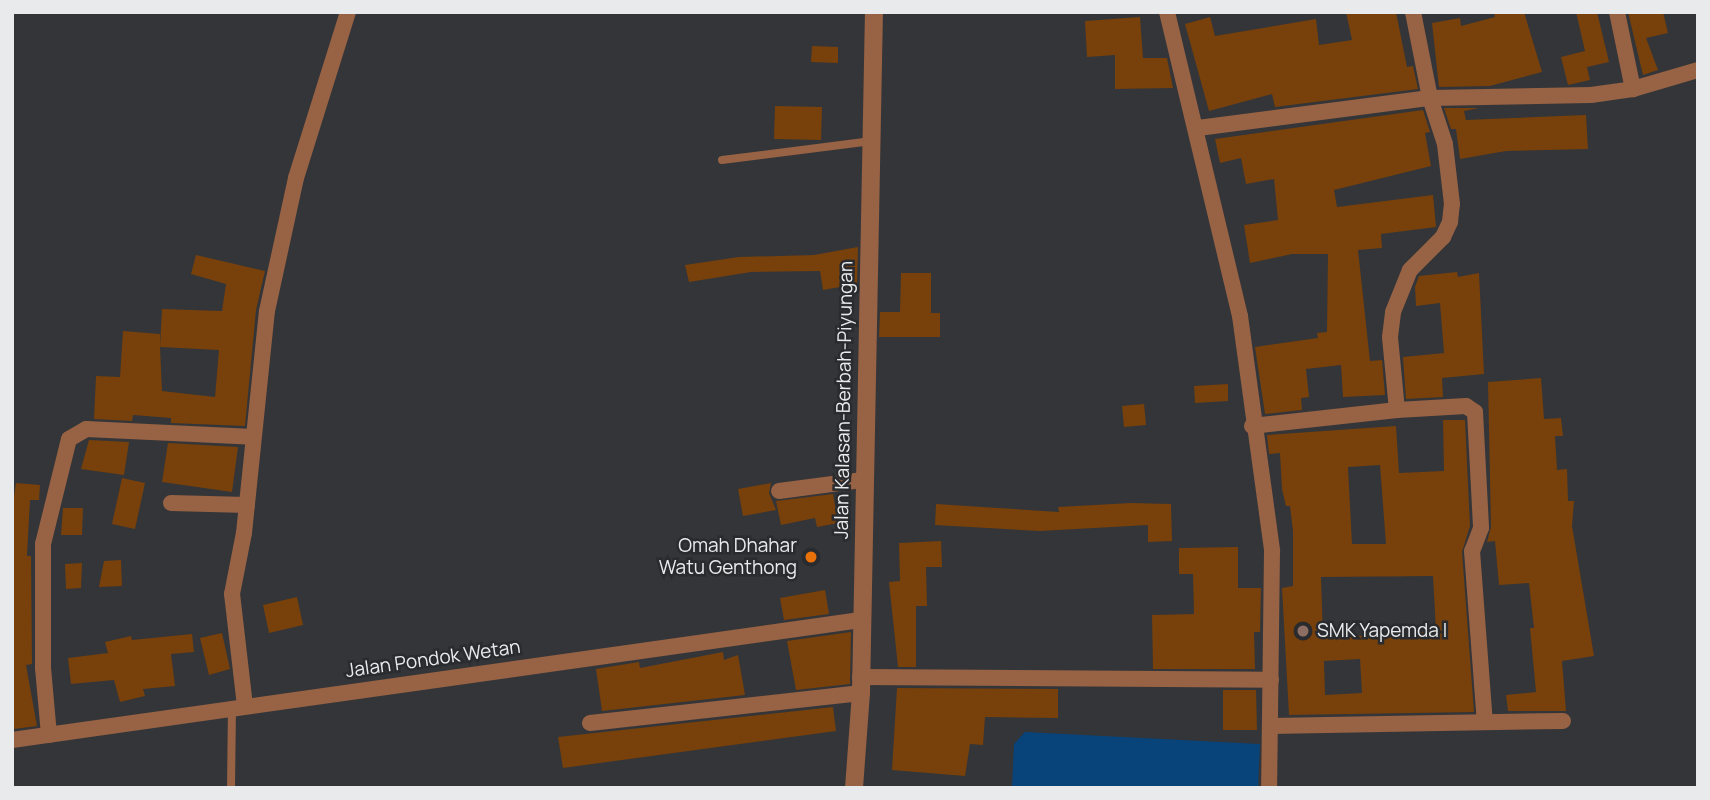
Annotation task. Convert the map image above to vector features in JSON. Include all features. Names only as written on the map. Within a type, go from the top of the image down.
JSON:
[{"type":"street","points":[[239,707],[232,594],[247,505],[276,258],[296,178],[348,12]]},
{"type":"street","name":"Jalan Kalasan-Berbah-Piyungan","points":[[854,788],[861,685],[860,620],[874,12]]},
{"type":"street","points":[[1167,12],[1198,128],[1240,316],[1252,426],[1272,551],[1269,788]]},
{"type":"street","points":[[1397,410],[1390,337],[1393,312],[1410,270],[1443,237],[1450,222],[1449,167],[1430,98],[1413,12]]},
{"type":"street","points":[[1618,12],[1633,89]]},
{"type":"street","points":[[1198,128],[1430,98],[1591,95],[1633,89],[1698,70]]},
{"type":"street","points":[[1252,426],[1397,410],[1466,406],[1475,412],[1481,527],[1472,551],[1485,722]]},
{"type":"street","points":[[49,735],[43,668],[43,544],[69,439],[86,429],[253,438]]},
{"type":"street","points":[[779,491],[863,480]]},
{"type":"street","points":[[171,503],[247,505]]},
{"type":"street","name":"Jalan Pondok Wetan","points":[[12,740],[860,620]]},
{"type":"street","points":[[590,723],[861,685],[1271,680]]},
{"type":"street","points":[[1270,726],[1563,721]]},
{"type":"lane","points":[[722,160],[872,141]]},
{"type":"lane","points":[[231,788],[239,707]]},
{"type":"shaded area","points":[[1025,732],[1260,744],[1258,788],[1012,788],[1014,744]]},
{"type":"building","points":[[1346,12],[1396,12],[1407,67],[1413,66],[1418,89],[1275,107],[1272,94],[1209,111],[1185,24],[1210,17],[1215,36],[1316,19],[1319,45],[1352,40]]},
{"type":"building","points":[[1494,12],[1524,12],[1542,72],[1490,86],[1439,87],[1432,23],[1460,18],[1461,26],[1495,17]]},
{"type":"building","points":[[1576,12],[1597,12],[1609,62],[1587,67],[1590,80],[1568,85],[1561,57],[1585,51]]},
{"type":"building","points":[[1628,12],[1663,12],[1668,33],[1646,38],[1658,70],[1643,75]]},
{"type":"building","points":[[1140,17],[1143,58],[1167,58],[1173,88],[1115,89],[1115,55],[1087,57],[1085,21]]},
{"type":"building","points":[[812,46],[838,47],[838,63],[811,62]]},
{"type":"building","points":[[775,106],[822,107],[821,140],[774,139]]},
{"type":"building","points":[[1444,108],[1479,108],[1464,111],[1466,120],[1586,115],[1588,149],[1506,151],[1460,159],[1456,129],[1451,129]]},
{"type":"building","points":[[1423,110],[1430,132],[1425,133],[1431,166],[1334,190],[1337,207],[1433,195],[1436,227],[1381,234],[1382,248],[1358,250],[1370,361],[1382,360],[1385,395],[1343,397],[1341,365],[1306,369],[1309,397],[1301,398],[1302,410],[1265,414],[1255,347],[1318,338],[1317,333],[1327,332],[1328,254],[1292,254],[1250,263],[1244,225],[1278,220],[1274,179],[1246,184],[1241,158],[1220,163],[1215,139]]},
{"type":"building","points":[[858,247],[857,284],[823,290],[820,271],[751,272],[689,282],[685,265],[739,257],[814,255]]},
{"type":"building","points":[[196,255],[265,271],[256,310],[245,426],[171,423],[171,418],[133,415],[132,421],[94,419],[96,376],[120,377],[123,331],[160,334],[160,347],[162,309],[222,311],[226,284],[191,274]],"holes":[[[160,347],[219,350],[215,397],[162,391]]]},
{"type":"building","points":[[1457,272],[1458,277],[1479,273],[1484,374],[1442,378],[1443,397],[1406,399],[1403,357],[1444,353],[1440,303],[1416,306],[1415,287],[1419,276]]},
{"type":"building","points":[[901,273],[931,273],[931,313],[940,313],[940,337],[879,337],[880,312],[900,312]]},
{"type":"building","points":[[1541,378],[1544,419],[1561,418],[1563,436],[1555,436],[1557,470],[1567,469],[1568,501],[1574,501],[1572,526],[1594,656],[1562,661],[1566,711],[1508,711],[1506,695],[1536,692],[1530,628],[1534,628],[1529,583],[1499,585],[1495,541],[1487,542],[1491,527],[1488,382]]},
{"type":"building","points":[[1228,384],[1228,401],[1195,403],[1194,386]]},
{"type":"building","points":[[1144,404],[1146,425],[1124,427],[1122,406]]},
{"type":"building","points":[[1443,420],[1465,420],[1470,526],[1462,552],[1474,712],[1289,715],[1282,588],[1293,586],[1293,531],[1290,506],[1286,506],[1282,489],[1280,453],[1269,454],[1267,435],[1396,426],[1399,473],[1444,471]],"holes":[[[1380,465],[1386,544],[1352,544],[1348,467]],[[1433,576],[1436,631],[1323,638],[1321,577]],[[1360,659],[1362,693],[1325,695],[1324,661]]]},
{"type":"building","points":[[89,440],[129,442],[124,475],[81,469]]},
{"type":"building","points":[[168,443],[238,447],[232,492],[162,482]]},
{"type":"building","points":[[122,478],[145,483],[135,529],[112,524]]},
{"type":"building","points":[[16,483],[40,485],[39,500],[30,500],[27,556],[31,556],[32,664],[26,665],[37,726],[14,729],[12,509]]},
{"type":"building","points":[[771,483],[769,493],[776,510],[743,516],[738,489]]},
{"type":"building","points":[[833,494],[838,523],[817,527],[815,518],[781,525],[776,501]]},
{"type":"building","points":[[936,504],[1059,512],[1058,507],[1171,504],[1172,541],[1148,542],[1148,525],[1040,531],[935,525]]},
{"type":"building","points":[[63,508],[83,508],[82,535],[61,535]]},
{"type":"building","points":[[941,541],[942,567],[926,567],[927,606],[916,606],[916,667],[898,667],[889,582],[900,581],[899,543]]},
{"type":"building","points":[[1238,547],[1238,588],[1261,588],[1260,632],[1254,632],[1255,669],[1153,669],[1152,615],[1194,614],[1193,574],[1179,574],[1179,548]]},
{"type":"building","points":[[121,560],[122,586],[99,587],[104,561]]},
{"type":"building","points":[[82,563],[81,588],[66,589],[65,564]]},
{"type":"building","points":[[825,590],[829,614],[784,620],[780,598]]},
{"type":"building","points":[[297,597],[303,625],[269,633],[263,605]]},
{"type":"building","points":[[851,632],[850,684],[796,690],[787,641]]},
{"type":"building","points":[[222,633],[230,669],[209,675],[200,638]]},
{"type":"building","points":[[192,634],[194,652],[171,654],[175,686],[143,689],[145,696],[120,702],[114,680],[71,684],[68,658],[108,653],[105,642],[131,636],[132,640]]},
{"type":"building","points":[[723,652],[724,660],[738,655],[745,695],[602,711],[596,669],[639,662],[640,668]]},
{"type":"building","points":[[897,688],[1058,689],[1058,718],[985,717],[983,745],[970,744],[965,776],[892,770]]},
{"type":"building","points":[[1223,690],[1256,690],[1257,730],[1223,730]]},
{"type":"building","points":[[833,707],[836,731],[563,768],[558,737]]},
{"type":"place","name":"Omah Dhahar Watu Genthong","points":[[811,557]]},
{"type":"place","name":"SMK Yapemda I","points":[[1303,631]]}]
